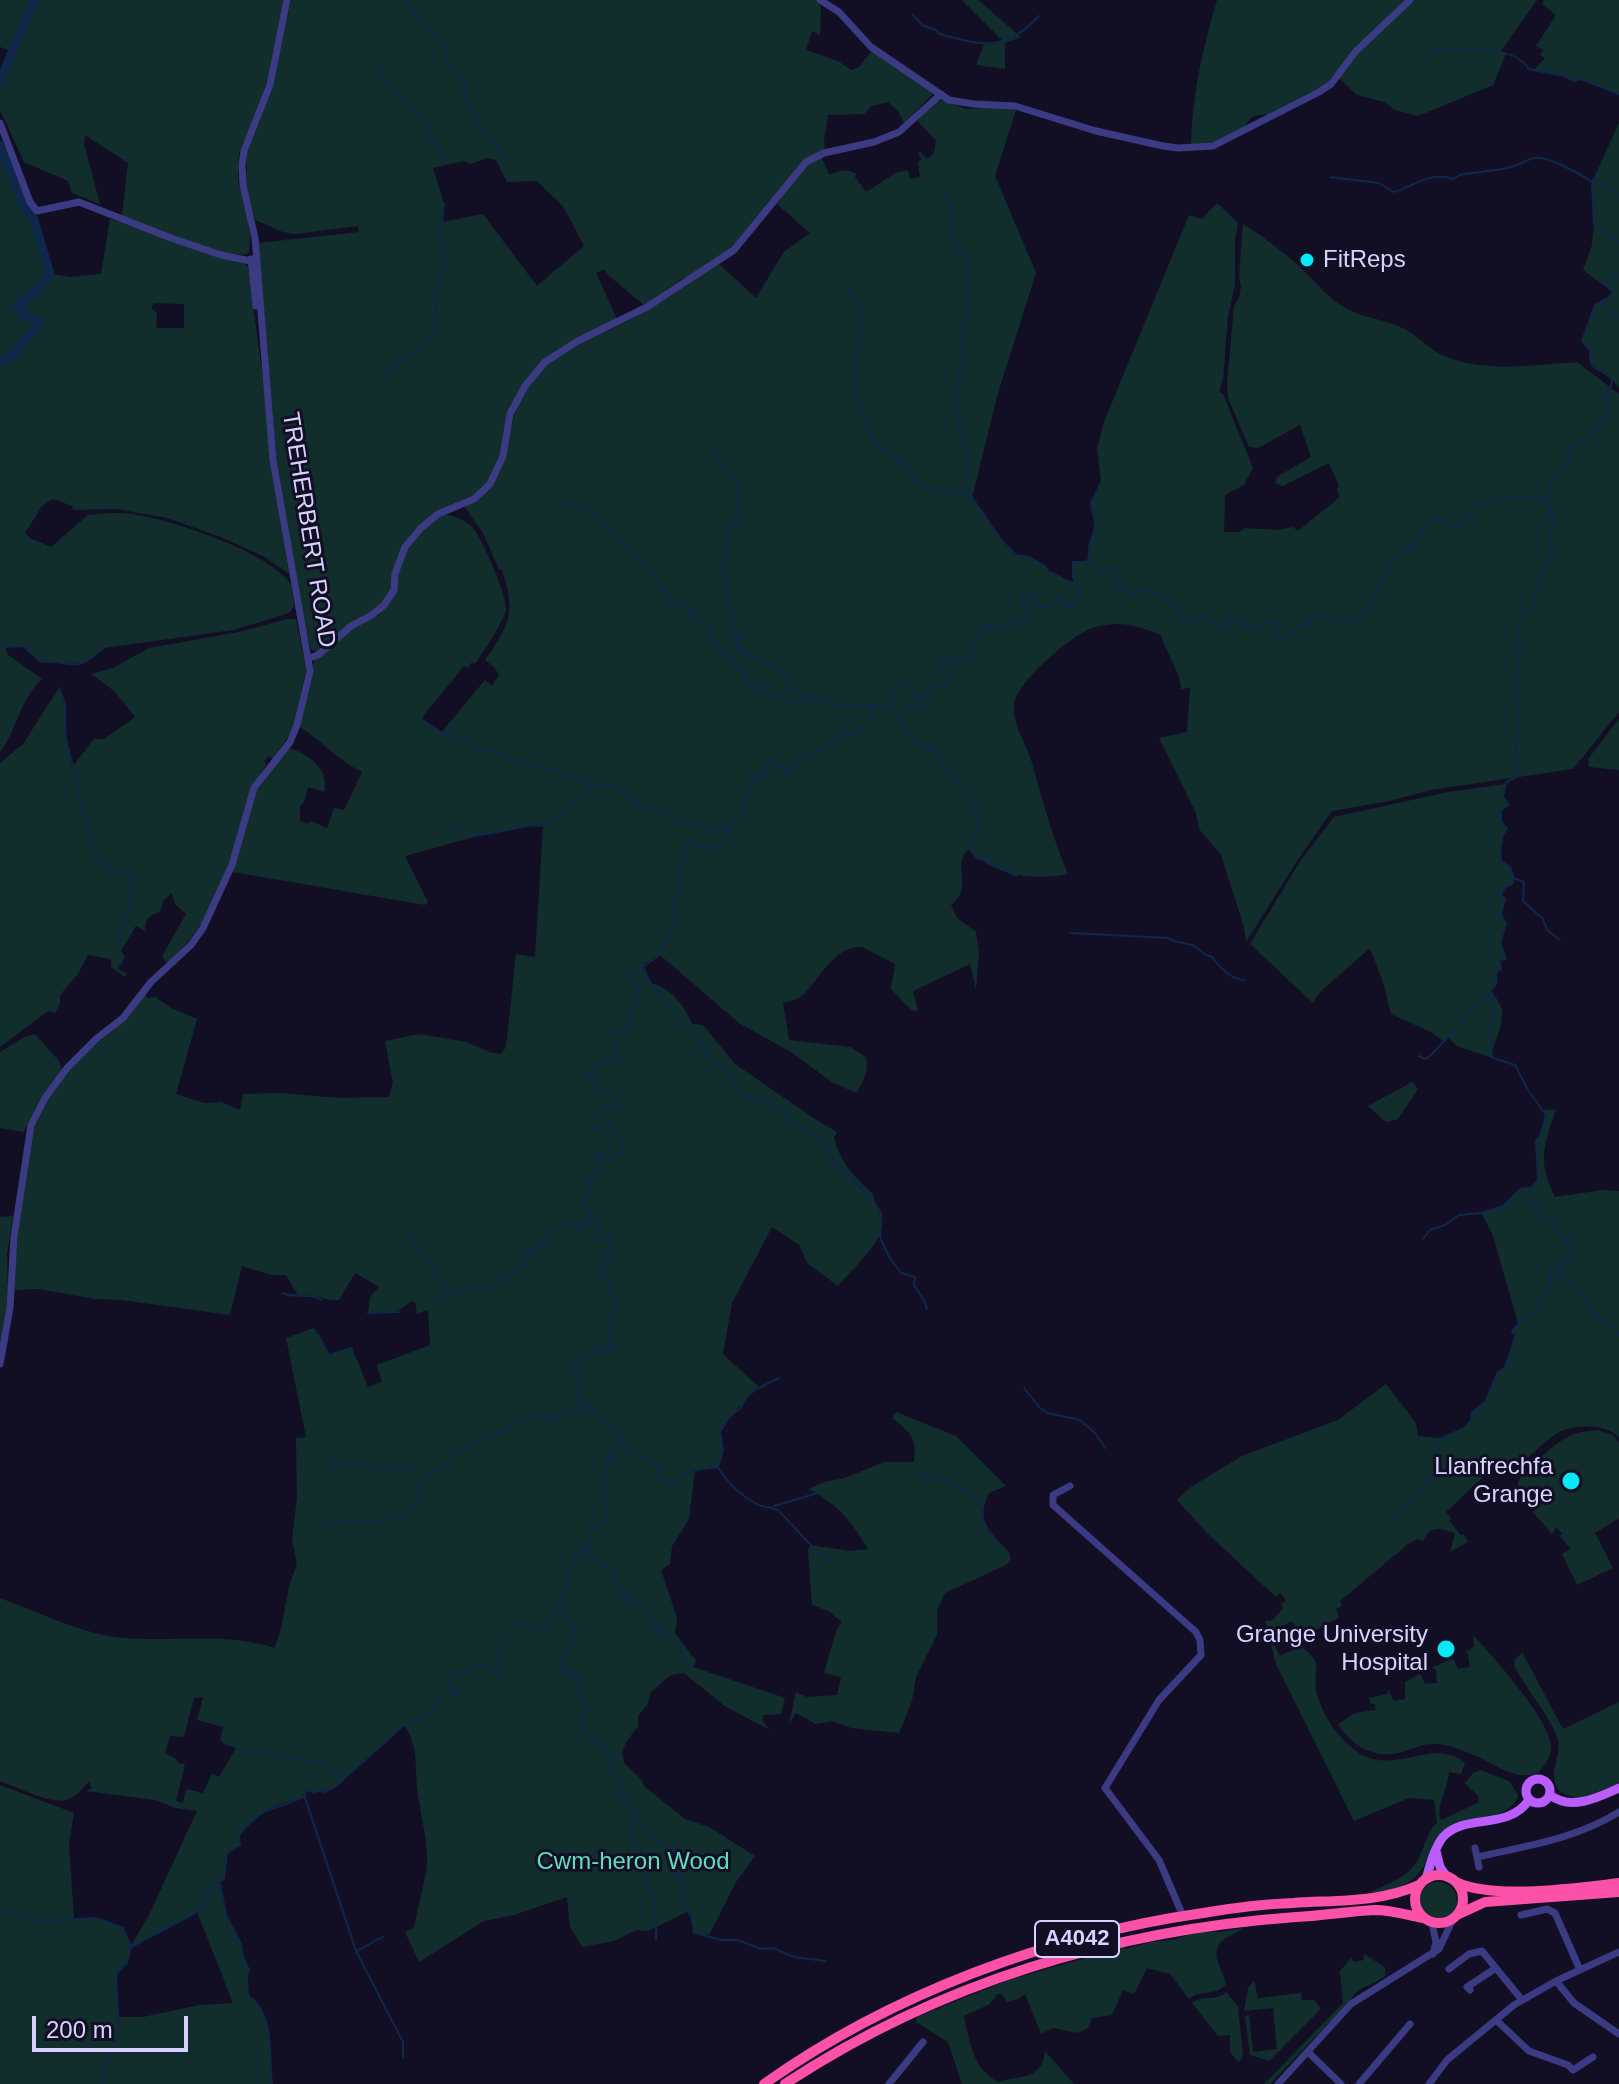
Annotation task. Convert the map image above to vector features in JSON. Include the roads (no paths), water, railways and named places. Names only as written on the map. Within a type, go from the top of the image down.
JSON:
[{"type":"highway","points":[[1619,1883],[1500,1892],[1474,1889],[1440,1875],[1422,1882],[1414,1899],[1415,1906],[1427,1920],[1443,1924],[1493,1901],[1619,1892]]},
{"type":"highway","points":[[1452,1879],[1463,1897],[1456,1916]]},
{"type":"highway","name":"A4042","points":[[764,2084],[848,2032],[978,1971],[1068,1941],[1183,1916],[1290,1903],[1388,1897],[1422,1882]]},
{"type":"highway","name":"A4042","points":[[785,2084],[827,2056],[920,2008],[966,1988],[1077,1953],[1143,1938],[1265,1920],[1375,1910],[1427,1920]]},
{"type":"main road","points":[[1533,1779],[1545,1781],[1550,1787],[1550,1795],[1541,1803],[1529,1800],[1526,1790],[1533,1779]]},
{"type":"main road","points":[[1550,1795],[1566,1804],[1574,1804],[1619,1788]]},
{"type":"main road","points":[[1422,1882],[1443,1837],[1450,1831],[1511,1816],[1521,1811],[1529,1800]]},
{"type":"main road","points":[[1436,1851],[1440,1867],[1452,1879]]},
{"type":"street","name":"TREHERBERT ROAD","points":[[0,1364],[10,1308],[17,1212],[31,1125],[45,1098],[67,1068],[123,1018],[151,982],[191,945],[203,928],[232,865],[254,788],[290,742],[310,671],[273,460],[255,238],[243,185],[242,165],[244,151],[270,85],[287,0]]},
{"type":"street","points":[[820,0],[839,12],[871,47],[959,103],[1015,106],[1096,131],[1178,148],[1213,146],[1331,84],[1356,51],[1410,0]]},
{"type":"street","points":[[309,658],[318,655],[351,626],[384,605],[394,590],[395,574],[405,547],[421,528],[438,514],[474,499],[490,484],[503,456],[510,414],[525,386],[545,362],[576,342],[647,307],[734,250],[806,162],[824,153],[874,142],[899,132],[941,94]]},
{"type":"street","points":[[0,123],[30,202],[37,211],[79,202],[146,230],[221,255],[251,261]]},
{"type":"street","points":[[255,238],[251,261],[254,297],[260,320]]},
{"type":"street","points":[[1070,1486],[1053,1495],[1053,1505],[1196,1632],[1200,1640],[1201,1655],[1159,1700],[1105,1788],[1159,1860],[1183,1916]]},
{"type":"street","points":[[1479,1867],[1476,1852],[1521,1848],[1588,1829],[1619,1812]]},
{"type":"street","points":[[1521,1915],[1547,1909],[1555,1913],[1580,1970]]},
{"type":"street","points":[[1278,2084],[1357,1999],[1439,1949],[1456,1916]]},
{"type":"street","points":[[1427,1920],[1436,1942],[1433,1954]]},
{"type":"street","points":[[1449,1969],[1475,1951],[1482,1951],[1522,2000]]},
{"type":"street","points":[[1429,2084],[1447,2060],[1522,2000],[1619,1952]]},
{"type":"street","points":[[1470,1990],[1467,1987],[1496,1968]]},
{"type":"street","points":[[1556,1981],[1580,2008],[1619,2034]]},
{"type":"street","points":[[1496,2020],[1529,2051],[1568,2065],[1573,2070],[1593,2057]]},
{"type":"street","points":[[1359,2084],[1410,2024]]},
{"type":"street","points":[[889,2084],[923,2042]]},
{"type":"street","points":[[914,2052],[926,2055]]},
{"type":"street","points":[[1308,2052],[1341,2084]]},
{"type":"waterway","points":[[0,81],[34,0]]},
{"type":"waterway","points":[[406,0],[422,25],[434,30],[439,44],[445,48],[446,60],[464,83],[473,113],[507,159]]},
{"type":"waterway","points":[[913,15],[922,25],[939,34],[981,43],[1004,41],[1015,36],[1039,16]]},
{"type":"waterway","points":[[1431,52],[1443,49],[1508,54],[1529,69],[1574,81],[1581,79],[1619,94]]},
{"type":"waterway","points":[[378,72],[425,122],[444,164]]},
{"type":"waterway","points":[[0,145],[23,205],[34,220],[50,274],[36,291],[17,306],[27,317],[37,320],[36,328],[11,356],[0,362]]},
{"type":"waterway","points":[[1330,177],[1379,183],[1394,192],[1430,178],[1453,179],[1541,158],[1564,166],[1592,182],[1594,179],[1619,196]]},
{"type":"waterway","points":[[1592,183],[1594,225],[1619,241]]},
{"type":"waterway","points":[[946,194],[952,207],[951,222],[956,248],[969,263],[966,276],[968,312],[961,345],[965,354],[955,395],[961,418],[958,432],[970,465],[964,486],[1002,541],[1016,555],[1029,557],[1049,572],[1074,583]]},
{"type":"waterway","points":[[381,375],[433,337],[435,332],[436,301],[445,264],[441,238],[444,204]]},
{"type":"waterway","points":[[516,1624],[542,1629],[553,1610],[563,1611],[566,1606],[557,1600],[571,1584],[566,1580],[574,1555],[591,1547],[590,1531],[606,1520],[603,1491],[607,1464],[611,1460],[609,1453],[622,1440],[622,1436],[618,1430],[603,1424],[590,1405],[582,1412],[578,1409],[581,1387],[574,1371],[580,1355],[592,1356],[598,1346],[607,1352],[612,1347],[608,1334],[617,1302],[610,1293],[606,1277],[600,1278],[599,1274],[609,1255],[611,1238],[600,1240],[597,1237],[599,1223],[585,1206],[585,1197],[593,1190],[588,1178],[598,1170],[598,1153],[612,1158],[619,1153],[624,1142],[608,1122],[594,1131],[590,1119],[617,1104],[612,1095],[597,1088],[588,1078],[596,1066],[618,1057],[612,1031],[621,1032],[631,1027],[629,1013],[639,1001],[636,985],[629,976],[660,955],[667,934],[675,930],[674,897],[682,888],[680,871],[687,842],[693,839],[707,849],[718,846],[730,837],[728,829],[744,810],[752,778],[754,775],[767,775],[766,763],[776,761],[785,771],[789,770],[802,755],[818,751],[825,743],[834,744],[843,728],[855,738],[868,718],[873,717],[872,707],[875,704],[882,708],[889,705],[892,689],[903,681],[921,701],[932,685],[947,684],[946,678],[955,671],[954,663],[943,665],[941,662],[952,656],[960,661],[972,654],[984,625],[997,630],[1006,624],[1022,624],[1027,607],[1021,596],[1026,590],[1039,607],[1048,607],[1062,597],[1064,605],[1069,608],[1073,606],[1079,592],[1073,577],[1073,562],[1086,562],[1098,573],[1112,567],[1118,583],[1132,594],[1150,590],[1171,603],[1184,621],[1201,616],[1223,630],[1227,629],[1224,618],[1230,616],[1253,629],[1271,621],[1275,623],[1275,632],[1281,637],[1292,636],[1297,627],[1308,624],[1314,614],[1335,622],[1346,616],[1356,622],[1372,601],[1387,570],[1414,545],[1416,537],[1435,517],[1452,529],[1458,526],[1462,517],[1476,515],[1477,505],[1512,496],[1535,500],[1550,496],[1552,482],[1564,472],[1571,447],[1578,439],[1581,443],[1587,443],[1611,409],[1604,393],[1611,387],[1612,379],[1593,366],[1590,351],[1582,341],[1595,305],[1613,292],[1604,284],[1619,275]]},
{"type":"waterway","points":[[848,287],[857,300],[861,316],[854,386],[863,419],[877,447],[893,455],[914,476],[913,481],[931,490],[968,493]]},
{"type":"waterway","points":[[1602,303],[1619,317]]},
{"type":"waterway","points":[[710,448],[727,474],[737,483],[740,512],[727,529],[724,581],[732,627],[739,639],[736,641],[739,651],[772,665],[787,679],[787,686],[808,700],[814,696],[828,705],[871,707]]},
{"type":"waterway","points":[[1086,562],[1095,526],[1092,503],[1098,490]]},
{"type":"waterway","points":[[566,501],[598,517],[603,526],[620,536],[623,545],[630,548],[662,589],[669,592],[672,605],[680,600],[689,608],[689,613],[693,611],[694,620],[709,625],[712,642],[745,673],[744,680],[759,685],[762,691],[776,697],[800,703],[803,698]]},
{"type":"waterway","points":[[1395,1522],[1425,1486],[1423,1481],[1429,1481],[1432,1476],[1436,1463],[1433,1444],[1467,1425],[1472,1412],[1485,1402],[1498,1372],[1505,1368],[1516,1335],[1512,1332],[1524,1320],[1539,1315],[1540,1302],[1550,1287],[1551,1272],[1562,1270],[1562,1263],[1572,1252],[1571,1240],[1568,1238],[1565,1245],[1555,1222],[1540,1217],[1542,1214],[1538,1206],[1535,1208],[1530,1200],[1531,1188],[1538,1180],[1536,1141],[1546,1115],[1515,1065],[1493,1058],[1491,1051],[1494,1043],[1489,1031],[1494,1009],[1491,990],[1496,984],[1496,973],[1501,969],[1499,960],[1506,959],[1500,943],[1506,923],[1501,915],[1505,899],[1501,894],[1514,878],[1510,867],[1501,861],[1502,839],[1507,828],[1501,822],[1501,810],[1509,805],[1503,797],[1506,782],[1517,777],[1516,688],[1521,666],[1513,652],[1522,652],[1518,625],[1523,613],[1534,605],[1534,595],[1541,584],[1541,569],[1546,567],[1554,548],[1549,545],[1554,521],[1549,516],[1552,514],[1546,501]]},
{"type":"waterway","points":[[0,642],[4,647],[23,646],[41,662],[72,664],[85,662],[104,648]]},
{"type":"waterway","points":[[59,688],[65,704],[65,735],[82,804],[79,811],[90,822],[90,846],[108,871],[131,875],[135,882],[117,950]]},
{"type":"waterway","points":[[921,701],[920,707],[910,706],[899,721],[909,737],[935,751],[944,770],[958,781],[960,788],[973,801],[978,816],[969,849],[978,859],[1017,876]]},
{"type":"waterway","points":[[418,717],[444,734],[455,736],[478,749],[497,752],[512,761],[552,769],[588,784],[614,787],[635,802],[674,820],[726,829]]},
{"type":"waterway","points":[[448,827],[481,835],[533,825],[543,826],[587,794],[588,784]]},
{"type":"waterway","points":[[1516,879],[1524,882],[1523,901],[1543,919],[1547,930],[1560,940]]},
{"type":"waterway","points":[[1071,933],[1168,938],[1194,946],[1212,957],[1230,975],[1244,980]]},
{"type":"waterway","points":[[643,964],[644,972],[654,988],[677,1012],[682,1024],[697,1034],[711,1060],[723,1069],[743,1095],[767,1101],[774,1111],[779,1109],[787,1113],[792,1124],[827,1141],[832,1159],[871,1198],[881,1213],[880,1237],[889,1257],[901,1273],[915,1277],[914,1285],[927,1309]]},
{"type":"waterway","points":[[1419,1056],[1425,1059],[1430,1056],[1484,998],[1491,996]]},
{"type":"waterway","points":[[1423,1239],[1430,1230],[1445,1225],[1459,1215],[1481,1213],[1503,1206],[1520,1189],[1529,1188]]},
{"type":"waterway","points":[[456,1294],[468,1287],[483,1288],[504,1279],[523,1266],[525,1258],[521,1253],[525,1250],[529,1253],[536,1247],[544,1247],[542,1239],[547,1240],[566,1224],[579,1227],[591,1222],[588,1209]]},
{"type":"waterway","points":[[405,1230],[447,1291]]},
{"type":"waterway","points":[[1562,1270],[1562,1278],[1580,1292],[1592,1310],[1619,1334]]},
{"type":"waterway","points":[[282,1293],[322,1300]]},
{"type":"waterway","points":[[435,1303],[443,1293],[451,1293]]},
{"type":"waterway","points":[[368,1313],[400,1312]]},
{"type":"waterway","points":[[318,1335],[329,1355],[352,1348]]},
{"type":"waterway","points":[[718,1467],[723,1451],[720,1432],[730,1416],[740,1409],[749,1393],[779,1378]]},
{"type":"waterway","points":[[1024,1388],[1048,1413],[1080,1420],[1095,1433],[1105,1448]]},
{"type":"waterway","points":[[323,1525],[357,1520],[378,1522],[392,1515],[404,1516],[409,1508],[421,1504],[416,1486],[440,1465],[446,1465],[458,1449],[463,1450],[484,1436],[505,1431],[518,1420],[545,1415],[550,1421],[556,1419],[558,1413],[576,1409]]},
{"type":"waterway","points":[[622,1440],[625,1452],[653,1462],[661,1471],[661,1481],[676,1484],[680,1476],[718,1467],[739,1492],[758,1505],[779,1511],[822,1557],[837,1561]]},
{"type":"waterway","points":[[332,1478],[337,1462],[385,1469],[411,1467]]},
{"type":"waterway","points":[[921,1472],[928,1477],[946,1479],[981,1502],[982,1524],[1002,1547]]},
{"type":"waterway","points":[[774,1506],[818,1493]]},
{"type":"waterway","points":[[588,1549],[587,1556],[613,1569],[614,1578],[626,1597],[646,1609],[658,1631],[668,1633],[680,1642],[684,1663],[692,1667]]},
{"type":"waterway","points":[[563,1611],[568,1621],[577,1626],[561,1661],[565,1673],[571,1670],[579,1678],[576,1680],[581,1691],[580,1700],[586,1704],[586,1712],[580,1716],[583,1732],[616,1758],[611,1762],[610,1774],[622,1782],[618,1797],[629,1797],[629,1808],[635,1810],[634,1817],[639,1817],[645,1833],[666,1847],[668,1853],[672,1852],[673,1843],[679,1852],[675,1857],[679,1867],[672,1867],[673,1874],[679,1872],[682,1886],[679,1890],[692,1919],[694,1933],[722,1940],[738,1940],[761,1949],[773,1948],[794,1957],[826,1961]]},
{"type":"waterway","points":[[101,2084],[119,2036],[116,1974],[127,1963],[131,1947],[197,1912],[215,1884],[224,1879],[227,1853],[240,1845],[239,1835],[256,1818],[305,1796],[305,1792],[325,1792],[336,1786],[404,1725],[431,1712],[439,1698],[446,1694],[457,1695],[458,1690],[452,1688],[448,1679],[450,1673],[461,1674],[483,1665],[498,1670],[503,1641]]},
{"type":"waterway","points":[[224,1743],[248,1751],[319,1762],[342,1780]]},
{"type":"waterway","points":[[305,1798],[356,1951],[403,2042],[403,2057]]},
{"type":"waterway","points":[[634,1818],[635,1854],[654,1902],[656,1940]]},
{"type":"waterway","points":[[220,1884],[226,1915],[241,1944],[249,1970],[248,1995],[263,2013],[267,2024],[272,2084]]},
{"type":"waterway","points":[[0,1909],[41,1921],[96,1918],[123,1928],[131,1947]]},
{"type":"waterway","points":[[357,1951],[384,1936]]},
{"type":"place","name":"FitReps","points":[[1307,260]]},
{"type":"place","name":"Llanfrechfa Grange","points":[[1571,1481]]},
{"type":"place","name":"Grange University Hospital","points":[[1446,1649]]},
{"type":"park label","name":"Cwm-heron Wood","points":[[633,1862]]}]
